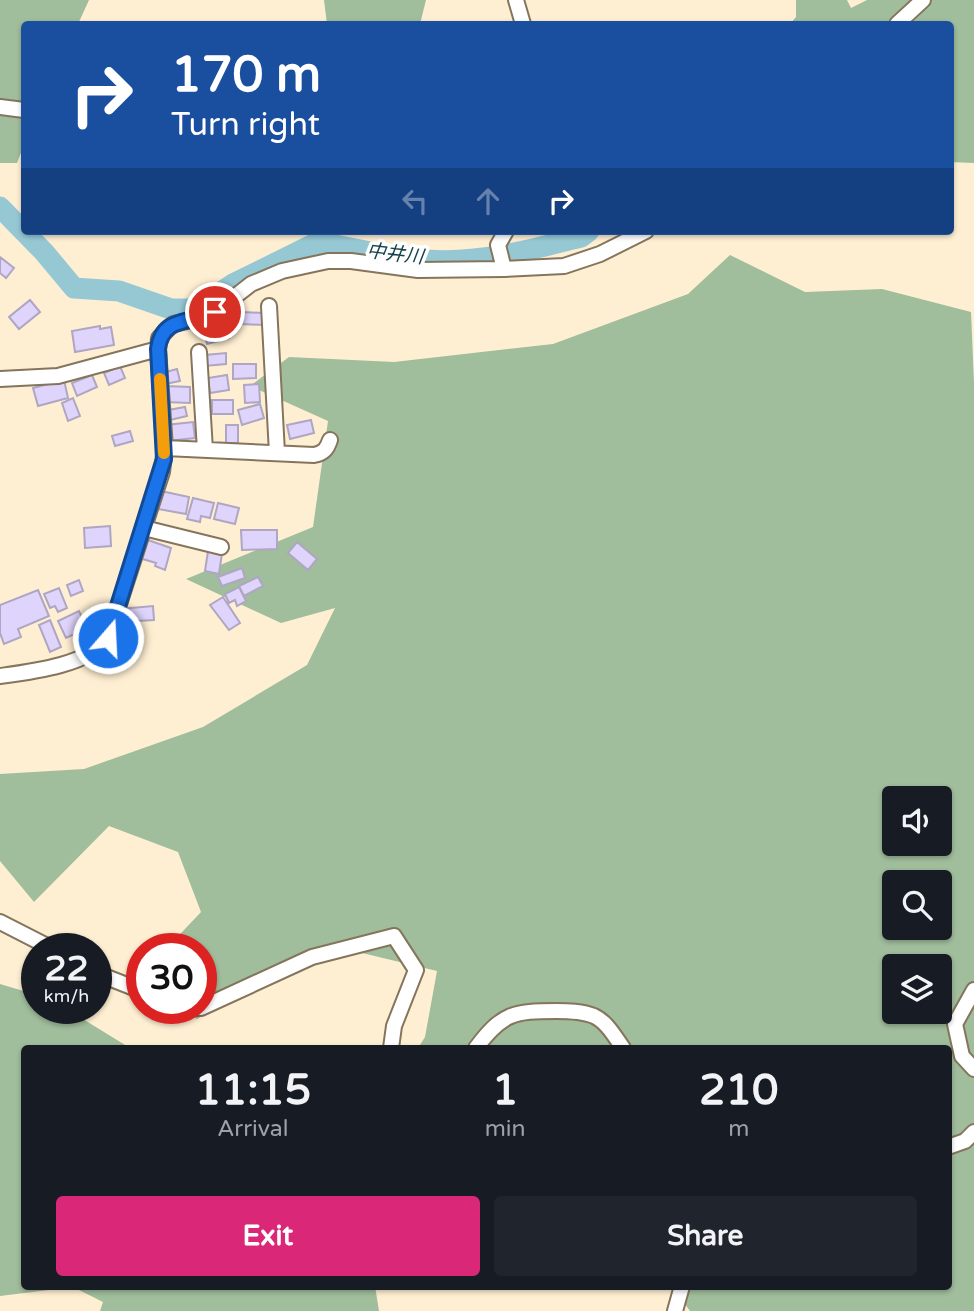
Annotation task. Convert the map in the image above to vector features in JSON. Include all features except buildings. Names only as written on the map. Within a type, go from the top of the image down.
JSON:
[{"type":"street","points":[[516,0],[522,21]]},
{"type":"street","points":[[900,21],[923,0]]},
{"type":"street","points":[[0,107],[21,110]]},
{"type":"street","points":[[503,266],[498,245],[504,235]]},
{"type":"street","points":[[0,676],[41,671],[64,664],[104,644],[108,638],[162,472],[165,448],[158,349],[159,338],[173,324],[202,318],[215,312],[251,284],[282,271],[327,261],[351,261],[418,270],[564,266],[600,254],[638,235]]},
{"type":"street","points":[[269,306],[277,453]]},
{"type":"street","points":[[0,379],[58,376],[158,349]]},
{"type":"street","points":[[200,352],[205,450]]},
{"type":"street","points":[[165,448],[322,453],[330,440]]},
{"type":"street","points":[[144,528],[221,547]]},
{"type":"street","points":[[0,922],[22,933]]},
{"type":"street","points":[[217,1001],[312,957],[394,936],[416,970],[394,1026],[391,1045]]},
{"type":"street","points":[[974,990],[956,1024],[962,1056],[974,1069]]},
{"type":"street","points":[[479,1045],[505,1018],[522,1011],[577,1012],[594,1016],[621,1045]]},
{"type":"street","points":[[952,1146],[965,1141],[974,1132]]},
{"type":"street","points":[[676,1311],[681,1290]]},
{"type":"green space","points":[[0,0],[89,0],[79,21],[21,21],[21,153],[17,163],[0,163]]},
{"type":"green space","points":[[324,0],[426,0],[421,21],[327,21]]},
{"type":"green space","points":[[796,0],[847,0],[851,8],[867,0],[974,0],[974,163],[954,162],[954,21],[793,21],[796,17]]},
{"type":"green space","points":[[730,255],[805,292],[882,289],[971,312],[974,382],[974,1311],[690,1311],[675,1290],[952,1290],[952,1045],[420,1045],[425,1037],[437,971],[358,952],[269,974],[217,1006],[217,933],[181,933],[201,912],[178,852],[109,826],[34,902],[0,861],[0,774],[84,769],[203,727],[307,665],[335,608],[281,623],[186,579],[313,527],[328,421],[250,386],[289,357],[394,362],[553,344],[688,294]]},
{"type":"green space","points":[[0,984],[21,990],[21,1024],[91,1024],[125,1045],[21,1045],[21,1290],[49,1290],[0,1296]]},
{"type":"green space","points":[[79,1290],[376,1290],[379,1311],[100,1311],[103,1302]]},
{"type":"waterway","name":"中井川","points":[[0,207],[21,228]]},
{"type":"waterway","name":"中井川","points":[[27,235],[74,288],[119,291],[171,309],[199,307],[233,284],[314,244],[325,243],[414,259],[447,261],[505,255],[584,235]]},
{"type":"slow traffic","points":[[160,379],[164,453]]},
{"type":"route","points":[[108,638],[162,472],[165,448],[159,338],[165,329],[173,324],[202,318],[215,312]]}]
